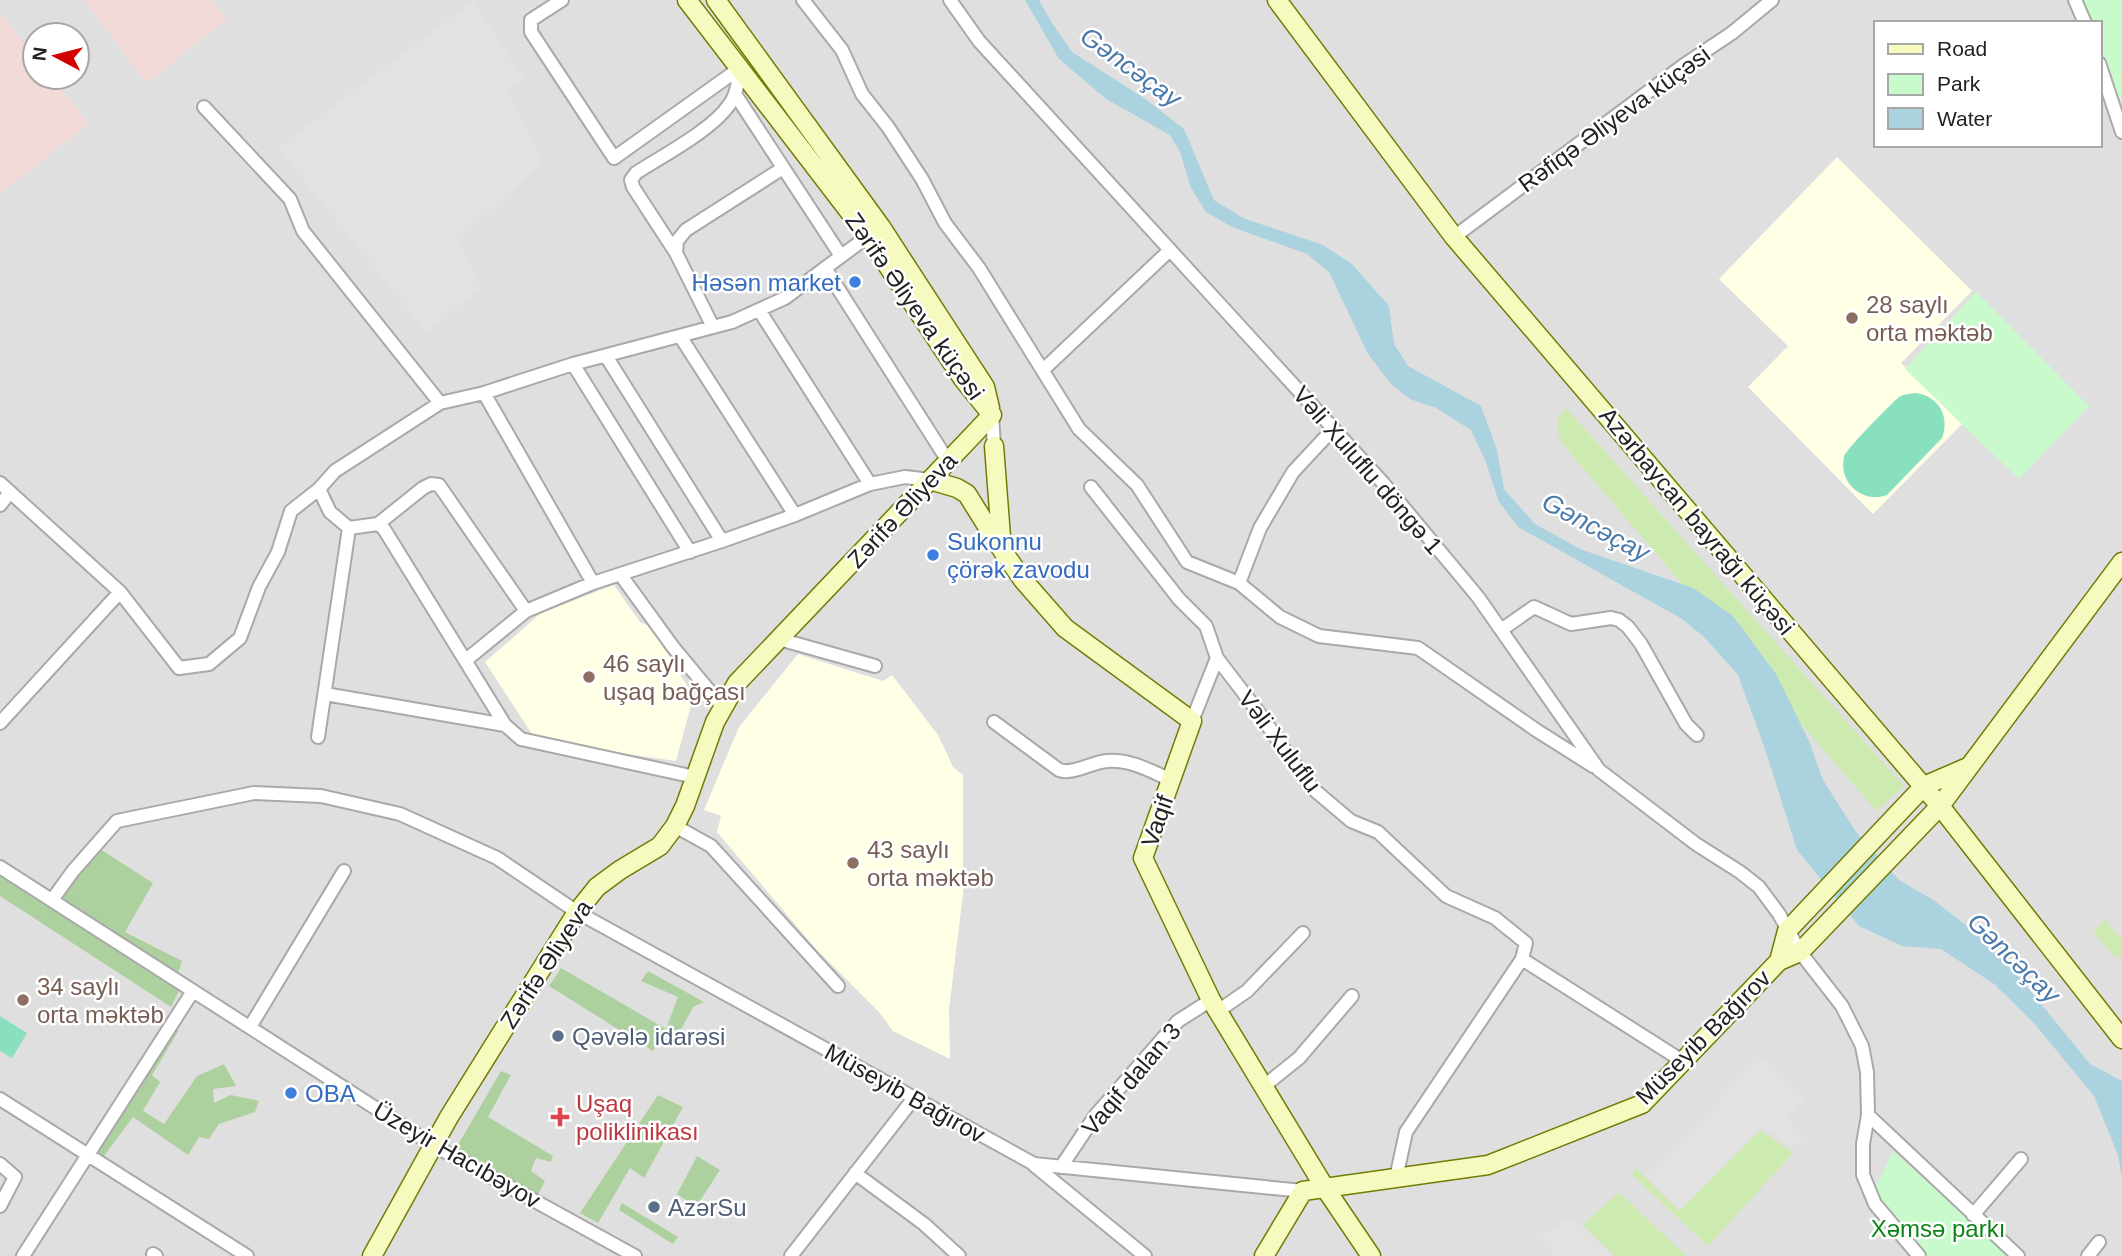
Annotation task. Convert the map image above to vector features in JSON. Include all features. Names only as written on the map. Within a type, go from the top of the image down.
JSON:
[{"type":"street","points":[[562,0],[531,20],[531,32],[614,158],[740,68]]},
{"type":"street","name":"Zərifə Əliyeva küçəsi","points":[[687,0],[874,232]]},
{"type":"street","name":"Zərifə Əliyeva küçəsi","points":[[716,0],[874,232],[985,387],[992,415]]},
{"type":"street","points":[[803,0],[842,50],[862,94],[888,127],[922,179],[945,223],[979,268],[1079,429],[1137,485],[1187,562],[1239,583],[1280,617],[1319,636],[1419,648],[1536,730],[1599,770]]},
{"type":"street","name":"Vəli Xuluflu döngə 1","points":[[950,0],[979,41],[1384,484],[1478,597],[1599,770],[1696,844],[1759,887],[1779,914],[1792,924]]},
{"type":"street","name":"Azərbaycan bayrağı küçəsi","points":[[1277,0],[1454,237],[1924,786],[2122,1039]]},
{"type":"street","name":"Rəfiqə Əliyeva küçəsi","points":[[1454,237],[1684,65],[1732,33],[1772,0]]},
{"type":"street","points":[[2075,0],[2084,21]]},
{"type":"street","points":[[712,327],[676,253],[631,180],[636,173],[715,121],[735,94],[740,68]]},
{"type":"street","points":[[2101,69],[2122,132]]},
{"type":"street","points":[[735,94],[841,256]]},
{"type":"street","points":[[204,107],[290,199],[303,230],[440,403]]},
{"type":"street","points":[[676,253],[677,242],[686,230],[783,168]]},
{"type":"street","points":[[0,505],[5,488],[120,592],[179,668],[209,664],[240,638],[259,587],[278,552],[291,511],[319,489],[335,471],[440,403],[484,393],[573,364],[732,322],[785,299],[874,232]]},
{"type":"street","points":[[1043,370],[1170,250]]},
{"type":"street","points":[[825,268],[948,461]]},
{"type":"street","points":[[759,310],[870,484]]},
{"type":"street","points":[[680,336],[795,515]]},
{"type":"street","points":[[606,356],[722,541]]},
{"type":"street","points":[[573,364],[690,552]]},
{"type":"street","points":[[484,393],[593,583]]},
{"type":"street","points":[[992,415],[1002,550]]},
{"type":"street","name":"Zərifə Əliyeva","points":[[372,1256],[449,1117],[577,912],[597,887],[660,846],[676,826],[722,706],[737,683],[992,415]]},
{"type":"street","points":[[1239,583],[1260,528],[1293,472],[1334,429]]},
{"type":"street","points":[[466,660],[526,611],[593,583],[795,515],[870,484],[905,477],[930,480],[967,494],[1023,580],[1065,628],[1192,721]]},
{"type":"street","points":[[319,489],[330,512],[349,528],[378,524],[423,488],[430,484],[439,485],[526,611]]},
{"type":"street","points":[[1091,487],[1179,599],[1206,626],[1217,658]]},
{"type":"street","points":[[378,524],[384,529],[505,725],[521,739],[695,777]]},
{"type":"street","points":[[318,737],[349,528]]},
{"type":"street","name":"Müseyib Bağırov","points":[[52,900],[73,871],[117,821],[254,793],[321,796],[400,814],[497,858],[577,912],[1034,1164],[1303,1191],[1488,1165],[1642,1104],[1779,961],[1800,952],[1940,806],[2122,562]]},
{"type":"street","points":[[620,574],[673,647],[722,706]]},
{"type":"street","points":[[0,723],[120,592]]},
{"type":"street","points":[[1501,630],[1534,607],[1571,624],[1604,618],[1619,620],[1628,627],[1640,644],[1686,724],[1697,735]]},
{"type":"street","points":[[779,639],[876,666]]},
{"type":"street","name":"Vəli Xuluflu","points":[[1192,721],[1217,658]]},
{"type":"street","name":"Vəli Xuluflu","points":[[1217,658],[1312,788],[1351,821],[1378,832],[1446,896],[1495,918],[1526,943],[1522,959]]},
{"type":"street","points":[[325,694],[505,725]]},
{"type":"street","name":"Vaqif","points":[[1192,721],[1143,858],[1214,1006],[1325,1188],[1371,1256]]},
{"type":"street","points":[[994,722],[1065,772],[1097,762],[1123,762],[1171,780]]},
{"type":"street","name":"Müseyib Bağırov","points":[[1779,961],[1792,924],[1897,813],[1924,786],[1972,766]]},
{"type":"street","points":[[676,826],[711,846],[838,986]]},
{"type":"street","name":"Üzeyir Hacıbəyov","points":[[0,867],[433,1145],[635,1256]]},
{"type":"street","points":[[250,1027],[344,871]]},
{"type":"street","points":[[1792,924],[1800,952],[1842,1006],[1862,1046],[1867,1072],[1868,1115],[1863,1144],[1863,1175],[1875,1204],[1919,1256]]},
{"type":"street","name":"Vaqif dalan 3","points":[[1061,1167],[1095,1116],[1178,1021],[1247,991],[1303,933]]},
{"type":"street","points":[[1396,1178],[1406,1132],[1522,959],[1684,1062]]},
{"type":"street","points":[[23,1256],[193,991]]},
{"type":"street","points":[[1264,1086],[1299,1058],[1352,996]]},
{"type":"street","points":[[791,1256],[914,1098]]},
{"type":"street","points":[[0,1099],[247,1256]]},
{"type":"street","points":[[1868,1115],[2018,1256]]},
{"type":"street","points":[[1973,1215],[2021,1159]]},
{"type":"street","points":[[0,1164],[15,1177],[0,1206]]},
{"type":"street","points":[[1034,1164],[1145,1256]]},
{"type":"street","points":[[855,1173],[924,1224],[959,1256]]},
{"type":"street","points":[[1264,1256],[1303,1191]]},
{"type":"street","points":[[2088,1256],[2099,1242]]},
{"type":"shaded area","points":[[0,0],[2122,0],[2122,1256],[0,1256]]},
{"type":"shaded area","points":[[84,0],[211,0],[227,20],[146,83]]},
{"type":"shaded area","points":[[473,1],[524,79],[508,92],[543,162],[459,239],[481,289],[426,332],[278,148]]},
{"type":"shaded area","points":[[0,13],[21,39],[21,91],[63,91],[89,124],[0,193]]},
{"type":"shaded area","name":"28 saylı orta məktəb","points":[[1837,157],[1972,291],[1901,363],[1962,424],[1873,514],[1748,387],[1788,346],[1719,279]]},
{"type":"shaded area","name":"46 saylı uşaq bağçası","points":[[614,585],[640,622],[651,627],[691,692],[693,698],[676,761],[586,748],[534,737],[485,662],[541,613]]},
{"type":"shaded area","name":"43 saylı orta məktəb","points":[[798,654],[883,681],[892,675],[938,735],[953,767],[963,775],[963,894],[949,1009],[950,1059],[893,1031],[879,1012],[816,949],[717,832],[721,816],[704,810],[739,727]]},
{"type":"shaded area","points":[[1763,1056],[1806,1100],[1787,1118],[1804,1137],[1793,1147],[1761,1127],[1680,1209],[1645,1176]]},
{"type":"shaded area","points":[[1570,1216],[1614,1256],[1555,1256],[1540,1238]]},
{"type":"green space","points":[[2077,0],[2122,0],[2122,121],[2101,65],[2101,21],[2085,21]]},
{"type":"green space","points":[[1976,292],[2089,406],[2019,479],[1905,369]]},
{"type":"green space","points":[[1915,393],[1930,398],[1940,408],[1945,422],[1942,438],[1887,495],[1869,497],[1861,494],[1854,489],[1845,475],[1843,466],[1846,453],[1899,397]]},
{"type":"green space","points":[[1566,408],[1904,786],[1876,811],[1560,441],[1557,423]]},
{"type":"green space","points":[[100,849],[153,883],[125,932],[182,961],[177,976],[60,900]]},
{"type":"green space","points":[[0,871],[181,987],[171,1007],[0,896]]},
{"type":"green space","points":[[2107,918],[2108,924],[2122,940],[2122,961],[2117,955],[2114,956],[2093,932]]},
{"type":"green space","points":[[561,968],[666,1029],[678,997],[641,981],[648,971],[704,1002],[693,1007],[676,1039],[662,1034],[653,1051],[549,986]]},
{"type":"green space","points":[[0,1016],[27,1033],[12,1058],[0,1051]]},
{"type":"green space","points":[[172,1030],[179,1030],[152,1075],[160,1082],[143,1111],[164,1124],[197,1076],[224,1064],[236,1086],[213,1089],[214,1103],[231,1095],[259,1101],[255,1112],[219,1124],[209,1139],[199,1137],[188,1155],[133,1117],[104,1156],[95,1152]]},
{"type":"green space","points":[[501,1071],[511,1075],[488,1117],[553,1156],[551,1162],[536,1158],[531,1171],[545,1181],[536,1198],[455,1150]]},
{"type":"green space","points":[[658,1095],[683,1107],[644,1178],[630,1168],[598,1223],[580,1213]]},
{"type":"green space","points":[[1760,1130],[1793,1153],[1708,1246],[1632,1175],[1636,1168],[1679,1211]]},
{"type":"green space","name":"Xəmsə parkı","points":[[1893,1151],[2011,1256],[1925,1256],[1878,1202],[1876,1187]]},
{"type":"green space","points":[[697,1156],[720,1170],[696,1207],[677,1194]]},
{"type":"green space","points":[[1619,1192],[1686,1256],[1614,1256],[1583,1225]]},
{"type":"green space","points":[[622,1203],[678,1237],[673,1244],[619,1210]]},
{"type":"water","points":[[1025,0],[1039,0],[1072,52],[1144,98],[1184,129],[1214,200],[1243,218],[1323,245],[1352,264],[1389,306],[1394,344],[1408,366],[1481,406],[1497,450],[1504,489],[1535,524],[1580,549],[1693,588],[1733,616],[1776,674],[1809,741],[1823,780],[1856,832],[1899,880],[1935,901],[1978,935],[2019,977],[2090,1064],[2122,1081],[2122,1179],[2118,1155],[2094,1096],[2033,1022],[1994,984],[1941,949],[1902,946],[1859,926],[1797,850],[1738,675],[1704,637],[1682,619],[1518,527],[1499,502],[1485,460],[1471,430],[1436,408],[1410,399],[1390,383],[1368,354],[1329,272],[1307,254],[1232,227],[1206,212],[1191,188],[1180,152],[1170,135],[1106,99],[1059,59]]},
{"type":"place","name":"Həsən market","points":[[855,282]]},
{"type":"place","name":"28 saylı orta məktəb","points":[[1852,318]]},
{"type":"place","name":"Sukonnu çörək zavodu","points":[[933,555]]},
{"type":"place","name":"46 saylı uşaq bağçası","points":[[589,677]]},
{"type":"place","name":"43 saylı orta məktəb","points":[[853,863]]},
{"type":"place","name":"34 saylı orta məktəb","points":[[23,1000]]},
{"type":"place","name":"Qəvələ idarəsi","points":[[558,1036]]},
{"type":"place","name":"OBA","points":[[291,1093]]},
{"type":"place","name":"Uşaq poliklinikası","points":[[560,1117]]},
{"type":"place","name":"AzərSu","points":[[654,1207]]},
{"type":"water label","name":"Gəncəçay","points":[[1131,67]]},
{"type":"water label","name":"Gəncəçay","points":[[1596,527]]},
{"type":"water label","name":"Gəncəçay","points":[[2014,958]]}]
